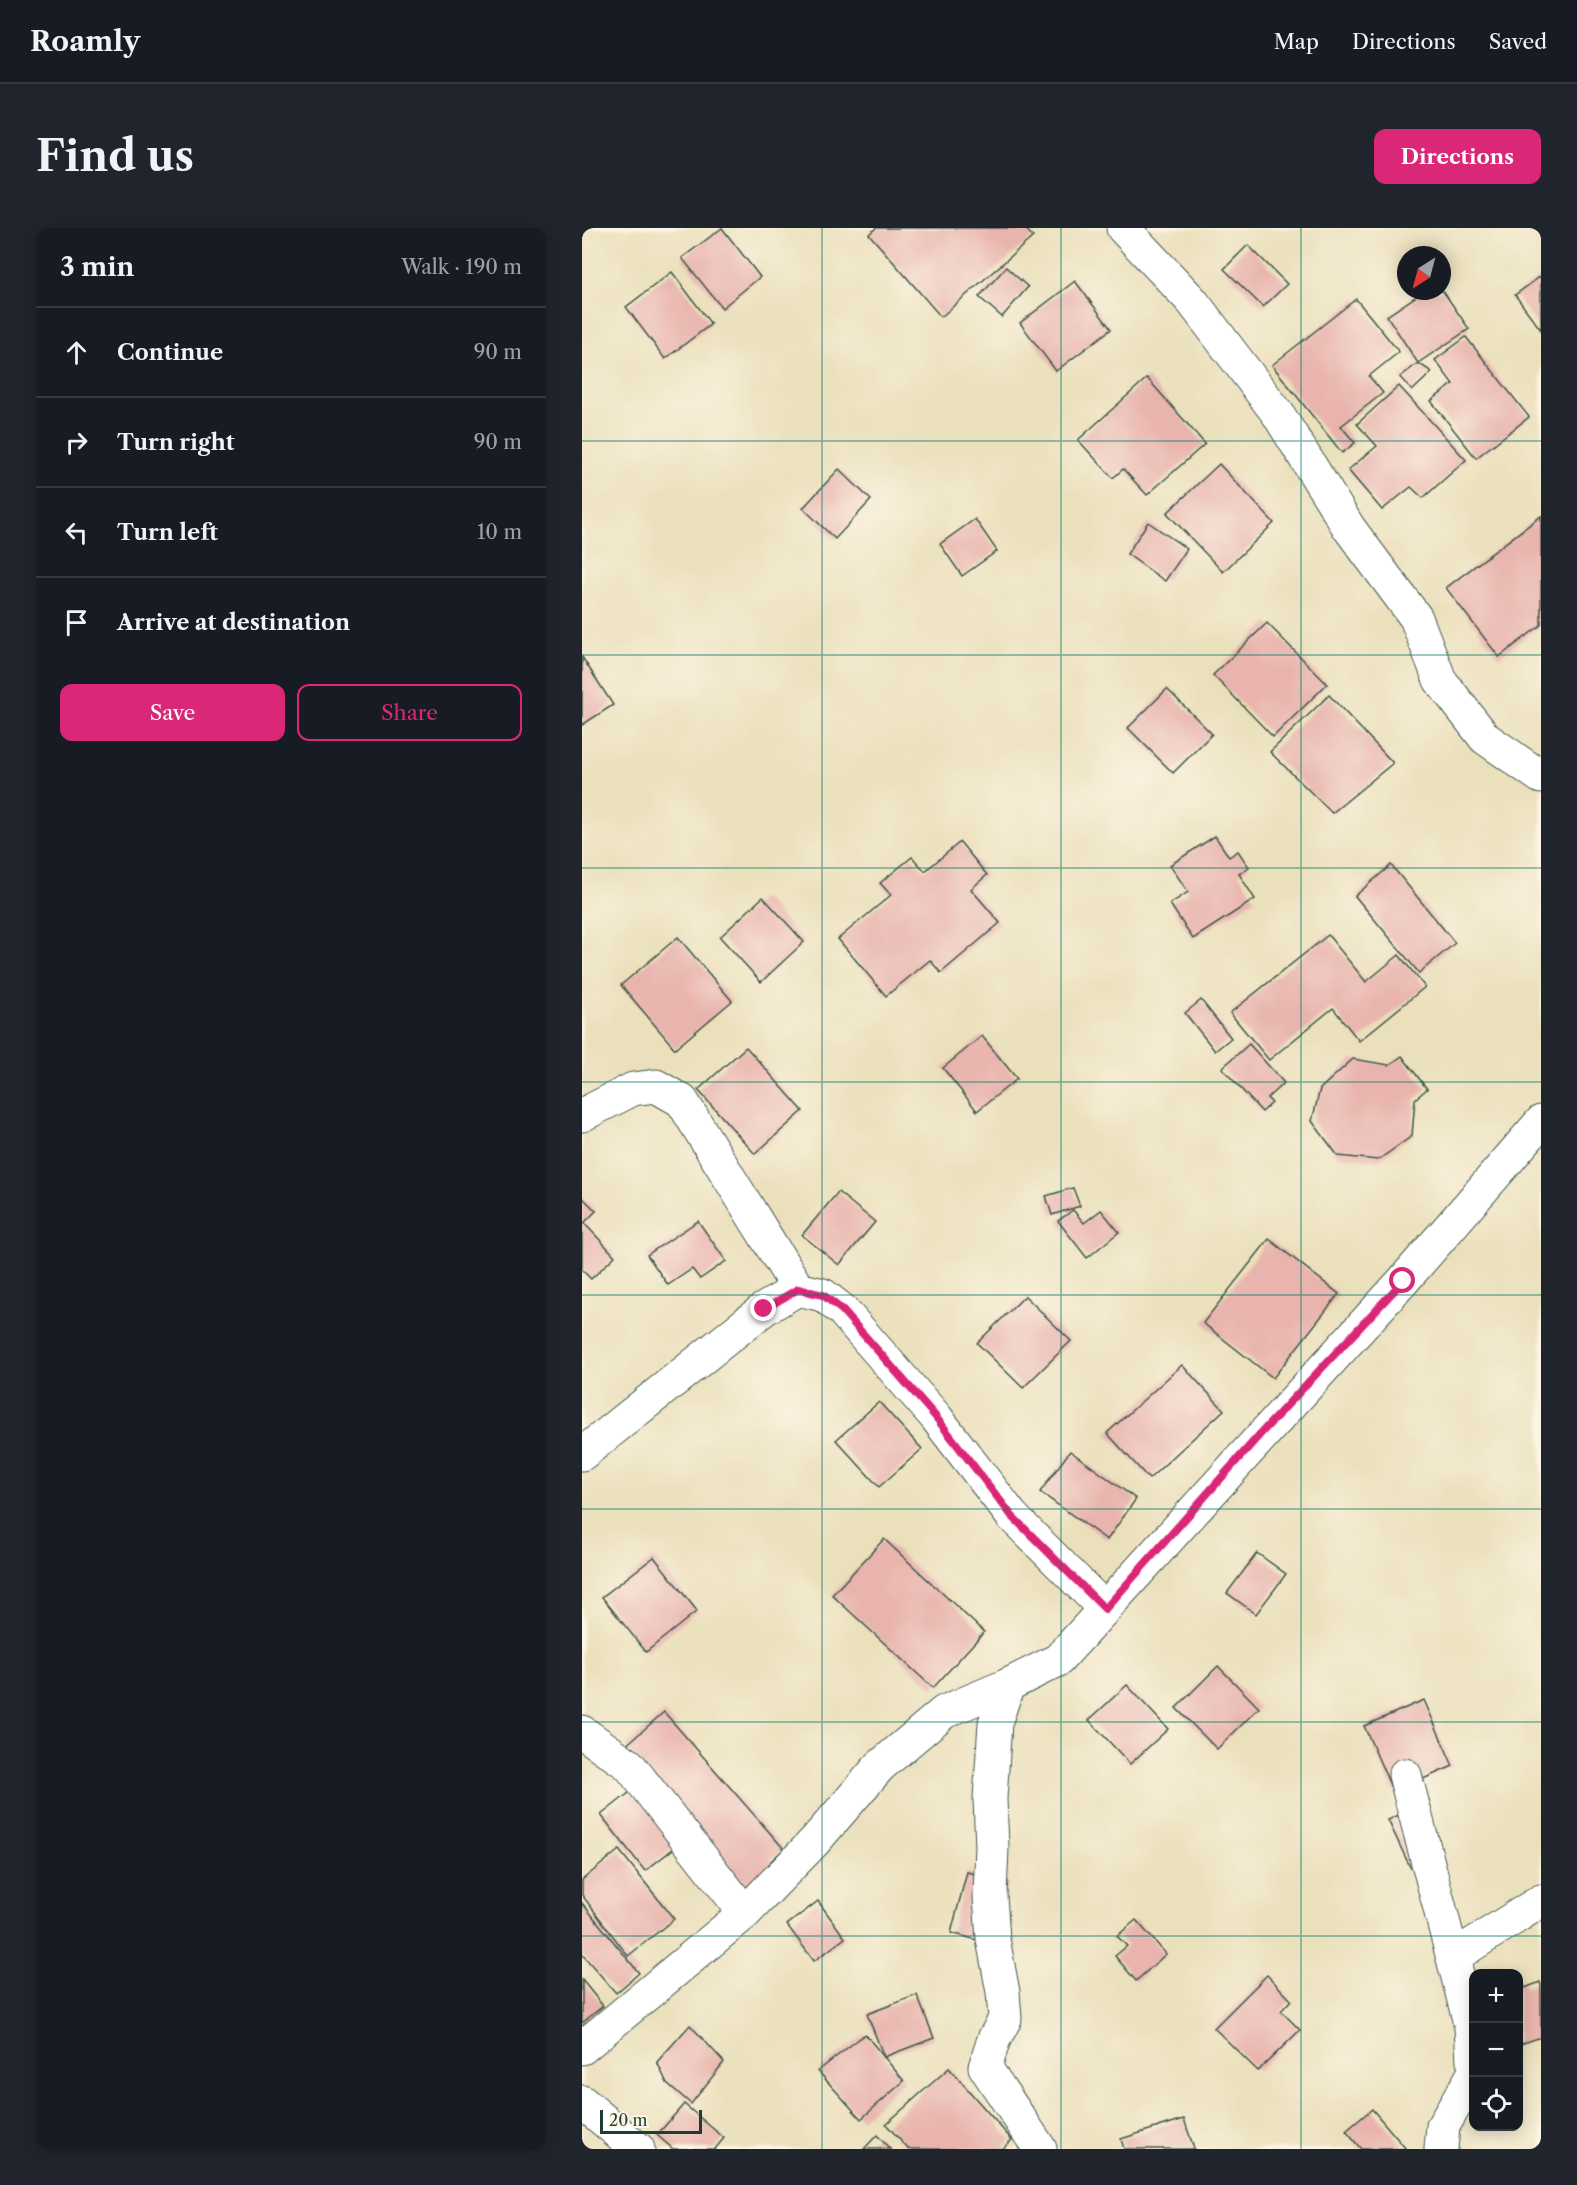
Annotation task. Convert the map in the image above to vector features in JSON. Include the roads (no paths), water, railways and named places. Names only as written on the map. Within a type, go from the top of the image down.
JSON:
[{"type":"street","points":[[1123,228],[1192,302],[1278,414],[1349,528],[1416,618],[1440,680],[1485,738],[1541,777]]},
{"type":"street","points":[[582,1115],[633,1089],[644,1087],[656,1086],[682,1101],[798,1289]]},
{"type":"street","points":[[582,2048],[746,1912],[814,1842],[879,1767],[944,1712],[1008,1685],[1058,1660],[1262,1432],[1403,1281],[1541,1122]]},
{"type":"street","points":[[582,1454],[764,1309],[798,1289],[823,1295],[842,1310],[935,1416],[1012,1516],[1105,1609]]},
{"type":"street","points":[[1008,1685],[994,1723],[990,1799],[992,1847],[990,1896],[1005,2019],[994,2039],[986,2067],[1040,2149]]},
{"type":"street","points":[[582,1732],[628,1765],[746,1912]]},
{"type":"street","points":[[1404,1775],[1470,2023]]},
{"type":"street","points":[[1453,1957],[1541,1901]]},
{"type":"street","points":[[1441,2149],[1443,2126],[1472,2077]]},
{"type":"street","points":[[582,2102],[638,2149]]}]
